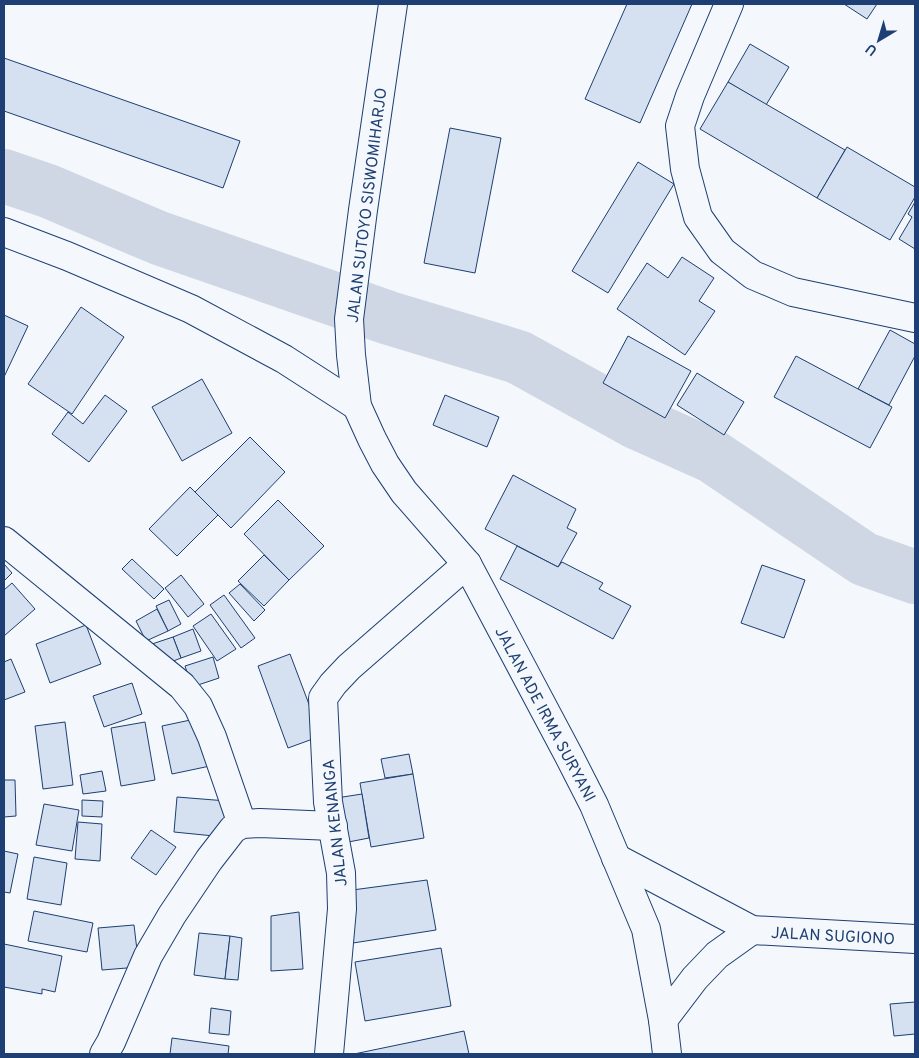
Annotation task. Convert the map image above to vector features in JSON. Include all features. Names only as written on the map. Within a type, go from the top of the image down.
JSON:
[{"type":"main road","name":"JALAN SUTOYO SISWOMIHARJO","points":[[357,406],[349,319],[393,4]]},
{"type":"main road","points":[[729,4],[690,96],[680,126],[686,169],[698,218],[722,251],[753,275],[793,292],[915,318]]},
{"type":"main road","points":[[4,232],[67,256],[192,309],[284,359],[357,406]]},
{"type":"main road","name":"JALAN ADE IRMA SURYANI","points":[[357,406],[385,464],[404,492],[467,564],[594,805],[646,928],[663,1020],[667,1054]]},
{"type":"main road","points":[[4,541],[182,686],[198,706],[212,737],[242,824]]},
{"type":"main road","name":"JALAN KENANGA","points":[[329,1054],[342,909],[341,874],[328,802],[323,698],[349,667],[467,564]]},
{"type":"main road","points":[[104,1054],[148,956],[172,915],[209,860],[233,829],[242,824],[260,822],[333,826]]},
{"type":"main road","name":"JALAN SUGIONO","points":[[616,858],[752,930],[915,939]]},
{"type":"main road","name":"JALAN SUGIONO","points":[[663,1020],[695,978],[717,955],[752,930]]},
{"type":"building","points":[[627,4],[692,4],[640,123],[585,99]]},
{"type":"building","points":[[844,4],[877,4],[867,19]]},
{"type":"building","points":[[750,44],[789,67],[766,105],[728,82]]},
{"type":"building","points":[[4,58],[240,141],[223,188],[4,111]]},
{"type":"building","points":[[728,82],[845,150],[817,198],[700,129]]},
{"type":"building","points":[[450,128],[501,138],[475,273],[424,263]]},
{"type":"building","points":[[847,147],[915,187],[915,197],[890,240],[817,198]]},
{"type":"building","points":[[638,162],[674,184],[608,293],[572,271]]},
{"type":"building","points":[[915,202],[915,249],[899,239],[912,217],[908,214]]},
{"type":"building","points":[[682,257],[714,278],[699,301],[715,311],[685,355],[617,309],[647,263],[668,278]]},
{"type":"building","points":[[81,307],[124,337],[72,414],[28,384]]},
{"type":"building","points":[[4,315],[28,326],[4,377]]},
{"type":"building","points":[[890,330],[915,344],[915,356],[889,405],[858,389]]},
{"type":"building","points":[[628,336],[691,371],[665,418],[603,383]]},
{"type":"building","points":[[796,356],[892,407],[870,448],[774,397]]},
{"type":"building","points":[[697,373],[744,402],[724,435],[677,405]]},
{"type":"building","points":[[202,379],[232,433],[182,461],[152,407]]},
{"type":"building","points":[[105,395],[127,411],[89,462],[52,434],[68,412],[83,424]]},
{"type":"building","points":[[445,395],[499,417],[487,447],[433,425]]},
{"type":"building","points":[[250,437],[285,472],[231,528],[195,492]]},
{"type":"building","points":[[513,475],[576,509],[567,528],[577,533],[558,567],[485,529]]},
{"type":"building","points":[[190,487],[218,515],[177,556],[149,529]]},
{"type":"building","points":[[278,500],[324,546],[289,580],[244,534]]},
{"type":"building","points":[[517,546],[558,567],[562,562],[603,583],[599,589],[631,606],[613,639],[500,579]]},
{"type":"building","points":[[264,555],[289,580],[264,606],[238,581]]},
{"type":"building","points":[[132,559],[164,589],[154,599],[122,569]]},
{"type":"building","points":[[4,564],[12,573],[4,581]]},
{"type":"building","points":[[762,565],[805,580],[784,638],[741,623]]},
{"type":"building","points":[[181,575],[204,604],[188,617],[165,588]]},
{"type":"building","points":[[12,583],[35,609],[4,636],[4,590]]},
{"type":"building","points":[[240,584],[265,610],[254,621],[229,593]]},
{"type":"building","points":[[224,595],[255,638],[241,648],[210,605]]},
{"type":"building","points":[[169,600],[181,624],[168,631],[156,606]]},
{"type":"building","points":[[157,609],[168,631],[146,641],[136,621]]},
{"type":"building","points":[[211,614],[236,649],[217,661],[193,626]]},
{"type":"building","points":[[86,625],[101,664],[50,683],[36,644]]},
{"type":"building","points":[[193,629],[201,651],[181,658],[173,637]]},
{"type":"building","points":[[173,637],[181,658],[161,666],[152,644]]},
{"type":"building","points":[[290,654],[321,736],[288,748],[258,666]]},
{"type":"building","points":[[213,657],[219,678],[192,687],[185,666]]},
{"type":"building","points":[[11,659],[25,692],[4,700],[4,662]]},
{"type":"building","points":[[132,683],[142,714],[104,727],[93,696]]},
{"type":"building","points":[[200,718],[210,766],[172,774],[162,726]]},
{"type":"building","points":[[65,722],[73,785],[43,789],[35,726]]},
{"type":"building","points":[[145,722],[155,780],[121,786],[111,728]]},
{"type":"building","points":[[409,754],[413,774],[385,778],[381,759]]},
{"type":"building","points":[[102,771],[106,791],[83,794],[80,775]]},
{"type":"building","points":[[413,774],[424,838],[371,847],[360,783]]},
{"type":"building","points":[[4,780],[15,780],[16,816],[4,817]]},
{"type":"building","points":[[362,794],[369,838],[338,844],[330,799]]},
{"type":"building","points":[[177,797],[227,801],[224,837],[174,832]]},
{"type":"building","points":[[82,800],[103,801],[102,817],[82,816]]},
{"type":"building","points":[[44,804],[79,810],[72,851],[36,845]]},
{"type":"building","points":[[78,822],[102,824],[100,861],[75,859]]},
{"type":"building","points":[[151,830],[176,847],[156,875],[131,858]]},
{"type":"building","points":[[4,851],[18,854],[10,893],[4,892]]},
{"type":"building","points":[[34,857],[67,863],[61,905],[27,899]]},
{"type":"building","points":[[427,880],[436,930],[353,943],[345,891]]},
{"type":"building","points":[[34,911],[93,923],[87,952],[28,941]]},
{"type":"building","points":[[299,912],[303,969],[271,971],[271,916]]},
{"type":"building","points":[[134,925],[139,967],[102,970],[98,928]]},
{"type":"building","points":[[199,933],[230,936],[225,979],[194,975]]},
{"type":"building","points":[[230,936],[242,938],[238,980],[225,979]]},
{"type":"building","points":[[4,944],[62,956],[55,992],[42,989],[42,994],[4,987]]},
{"type":"building","points":[[441,948],[451,1006],[365,1021],[355,962]]},
{"type":"building","points":[[915,1002],[915,1034],[894,1036],[890,1004]]},
{"type":"building","points":[[211,1008],[231,1011],[229,1035],[209,1033]]},
{"type":"building","points":[[464,1031],[469,1054],[354,1054],[431,1038]]},
{"type":"building","points":[[172,1038],[229,1046],[228,1054],[170,1054]]},
{"type":"waterway","points":[[4,176],[48,191],[159,238],[389,318],[518,357],[636,422],[712,456],[864,559],[915,577]]}]
